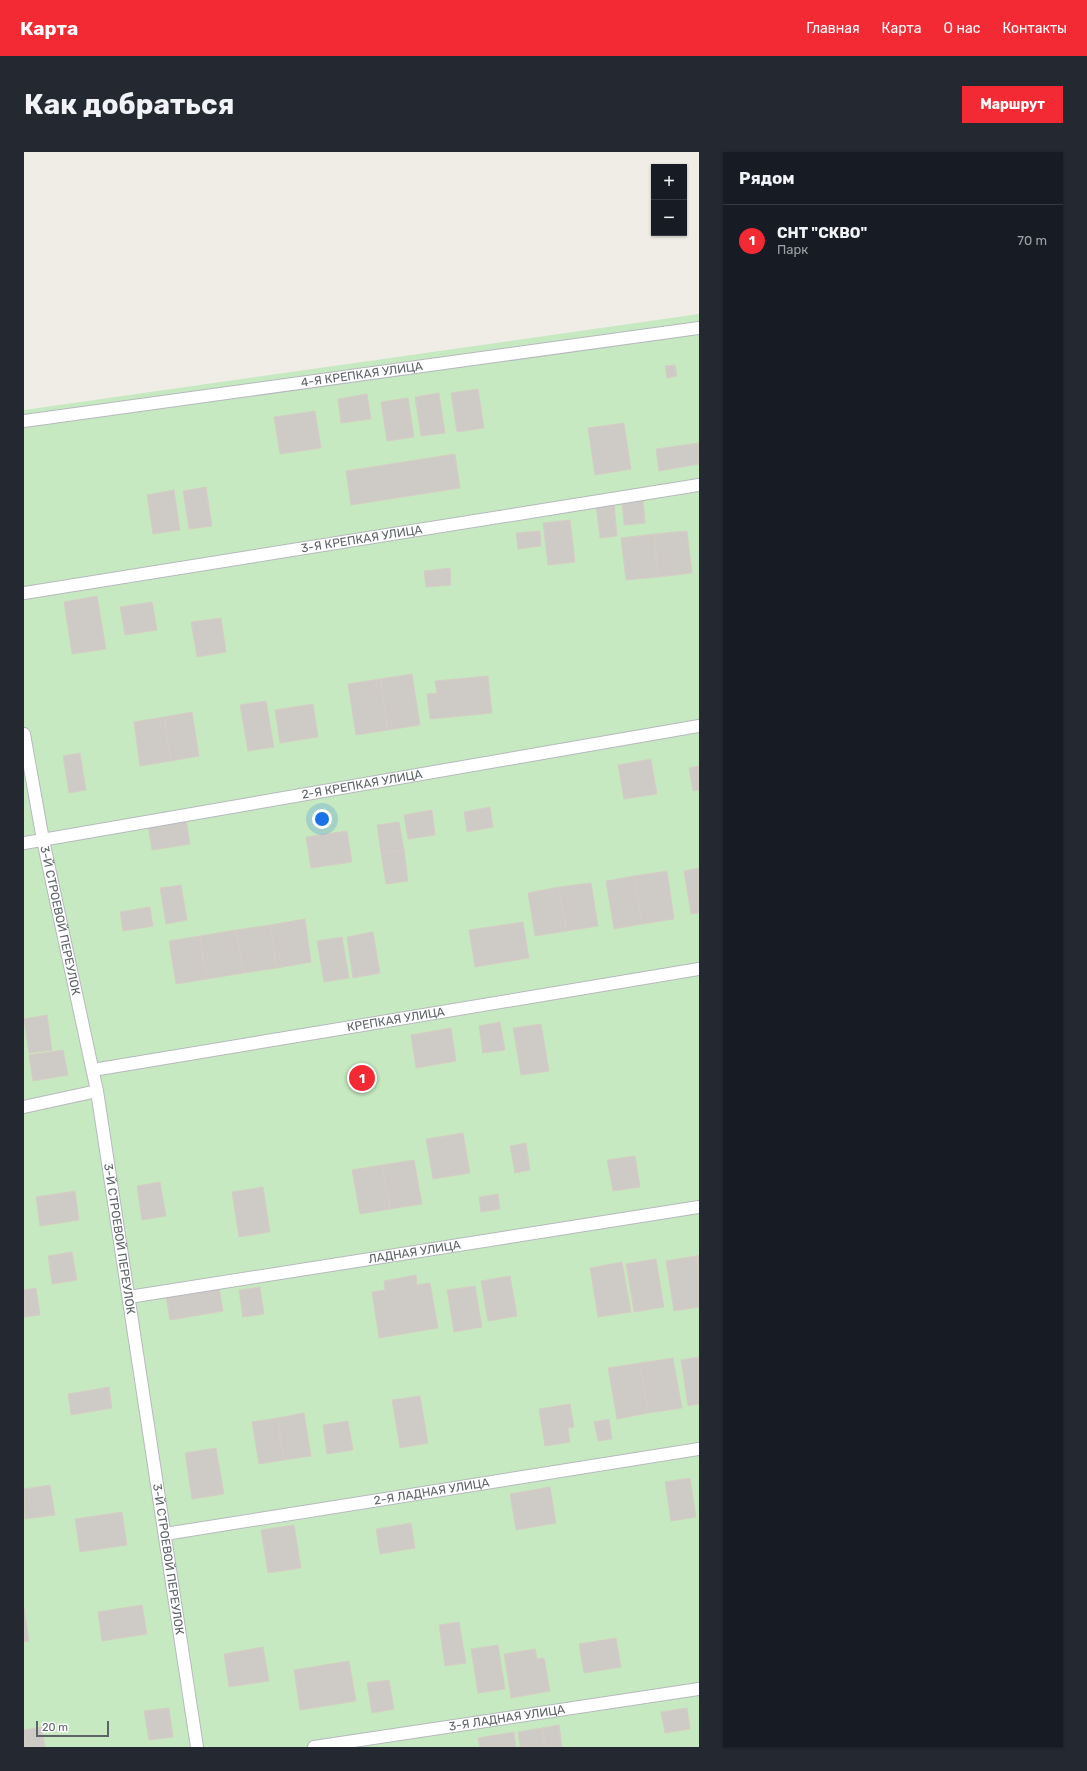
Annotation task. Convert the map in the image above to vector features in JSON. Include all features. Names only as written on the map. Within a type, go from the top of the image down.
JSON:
[{"type":"lane","name":"4-Я КРЕПКАЯ УЛИЦА","points":[[24,421],[699,328]]},
{"type":"lane","name":"3-Я КРЕПКАЯ УЛИЦА","points":[[24,593],[699,485]]},
{"type":"lane","name":"2-Я КРЕПКАЯ УЛИЦА","points":[[24,843],[699,726]]},
{"type":"lane","name":"3-Й СТРОЕВОЙ ПЕРЕУЛОК","points":[[24,734],[43,840],[94,1070],[197,1747]]},
{"type":"lane","name":"КРЕПКАЯ УЛИЦА","points":[[94,1070],[699,969]]},
{"type":"lane","points":[[24,1107],[97,1091]]},
{"type":"lane","name":"ЛАДНАЯ УЛИЦА","points":[[129,1297],[699,1207]]},
{"type":"lane","name":"2-Я ЛАДНАЯ УЛИЦА","points":[[165,1534],[699,1450]]},
{"type":"lane","name":"3-Я ЛАДНАЯ УЛИЦА","points":[[314,1747],[699,1689]]},
{"type":"green space","points":[[699,314],[699,1747],[24,1747],[24,410]]},
{"type":"building","points":[[675,365],[677,376],[667,378],[665,366]]},
{"type":"building","points":[[478,389],[484,428],[457,432],[451,393]]},
{"type":"building","points":[[439,393],[445,433],[421,436],[415,397]]},
{"type":"building","points":[[367,394],[371,419],[341,423],[338,399]]},
{"type":"building","points":[[408,398],[414,437],[387,441],[381,402]]},
{"type":"building","points":[[315,411],[321,448],[280,454],[274,417]]},
{"type":"building","points":[[624,423],[631,469],[595,475],[588,428]]},
{"type":"building","points":[[699,443],[699,464],[659,471],[656,449]]},
{"type":"building","points":[[455,454],[460,488],[351,505],[346,471]]},
{"type":"building","points":[[206,487],[212,526],[189,529],[183,491]]},
{"type":"building","points":[[174,490],[180,530],[153,534],[147,495]]},
{"type":"building","points":[[643,498],[645,523],[624,525],[622,500]]},
{"type":"building","points":[[614,503],[617,536],[600,538],[596,505]]},
{"type":"building","points":[[570,520],[575,562],[548,565],[543,523]]},
{"type":"building","points":[[540,531],[541,546],[518,549],[516,533]]},
{"type":"building","points":[[687,531],[692,573],[658,577],[654,534]]},
{"type":"building","points":[[654,534],[658,577],[626,580],[621,538]]},
{"type":"building","points":[[450,568],[451,585],[426,587],[424,571]]},
{"type":"building","points":[[97,596],[106,649],[72,654],[64,602]]},
{"type":"building","points":[[152,602],[157,630],[125,635],[120,607]]},
{"type":"building","points":[[221,618],[226,652],[197,657],[191,622]]},
{"type":"building","points":[[412,674],[420,725],[388,730],[380,679]]},
{"type":"building","points":[[488,676],[492,713],[430,719],[427,694],[437,693],[435,681]]},
{"type":"building","points":[[380,679],[388,730],[356,735],[348,684]]},
{"type":"building","points":[[266,701],[274,747],[248,751],[240,705]]},
{"type":"building","points":[[313,704],[318,737],[280,743],[275,710]]},
{"type":"building","points":[[192,712],[199,756],[171,761],[164,717]]},
{"type":"building","points":[[164,717],[171,761],[140,766],[134,722]]},
{"type":"building","points":[[80,753],[86,790],[69,793],[63,756]]},
{"type":"building","points":[[651,759],[657,794],[624,799],[618,765]]},
{"type":"building","points":[[699,766],[699,790],[693,791],[689,768]]},
{"type":"building","points":[[490,807],[493,827],[467,832],[464,812]]},
{"type":"building","points":[[432,810],[435,835],[408,839],[404,815]]},
{"type":"building","points":[[186,819],[190,844],[152,850],[148,825]]},
{"type":"building","points":[[399,822],[404,850],[381,853],[377,825]]},
{"type":"building","points":[[347,831],[352,862],[311,868],[306,837]]},
{"type":"building","points":[[404,850],[408,881],[386,884],[381,853]]},
{"type":"building","points":[[699,868],[699,913],[691,914],[684,871]]},
{"type":"building","points":[[667,871],[674,919],[642,924],[634,876]]},
{"type":"building","points":[[634,876],[642,924],[614,929],[606,881]]},
{"type":"building","points":[[591,883],[598,926],[566,931],[559,887]]},
{"type":"building","points":[[181,885],[187,920],[166,924],[160,888]]},
{"type":"building","points":[[559,887],[566,931],[535,936],[528,893]]},
{"type":"building","points":[[150,907],[153,926],[123,931],[120,912]]},
{"type":"building","points":[[305,919],[311,962],[277,968],[270,925]]},
{"type":"building","points":[[523,922],[529,958],[475,967],[469,930]]},
{"type":"building","points":[[270,925],[277,968],[243,973],[236,930]]},
{"type":"building","points":[[236,930],[243,973],[207,979],[200,936]]},
{"type":"building","points":[[373,932],[380,973],[353,978],[347,937]]},
{"type":"building","points":[[200,936],[207,979],[176,984],[169,941]]},
{"type":"building","points":[[342,937],[349,978],[324,982],[317,941]]},
{"type":"building","points":[[47,1015],[52,1050],[29,1053],[24,1019]]},
{"type":"building","points":[[500,1022],[505,1050],[483,1053],[479,1026]]},
{"type":"building","points":[[541,1024],[549,1071],[521,1075],[513,1028]]},
{"type":"building","points":[[451,1028],[456,1061],[416,1068],[411,1035]]},
{"type":"building","points":[[63,1050],[68,1075],[33,1081],[29,1055]]},
{"type":"building","points":[[463,1133],[470,1173],[433,1179],[426,1139]]},
{"type":"building","points":[[526,1143],[530,1170],[515,1173],[510,1146]]},
{"type":"building","points":[[635,1156],[640,1187],[613,1191],[607,1160]]},
{"type":"building","points":[[414,1160],[422,1204],[390,1209],[382,1165]]},
{"type":"building","points":[[382,1165],[390,1209],[360,1214],[352,1170]]},
{"type":"building","points":[[160,1182],[166,1216],[142,1220],[137,1186]]},
{"type":"building","points":[[263,1187],[270,1232],[239,1237],[232,1192]]},
{"type":"building","points":[[75,1191],[79,1220],[40,1226],[36,1197]]},
{"type":"building","points":[[498,1194],[500,1209],[481,1212],[479,1197]]},
{"type":"building","points":[[72,1252],[77,1280],[52,1284],[48,1256]]},
{"type":"building","points":[[699,1255],[699,1274],[696,1256]]},
{"type":"building","points":[[696,1256],[699,1274],[699,1307],[674,1311],[666,1261]]},
{"type":"building","points":[[656,1259],[664,1307],[634,1312],[626,1264]]},
{"type":"building","points":[[622,1262],[631,1312],[598,1317],[590,1268]]},
{"type":"building","points":[[416,1275],[417,1285],[430,1283],[438,1328],[379,1338],[372,1292],[385,1290],[384,1281]]},
{"type":"building","points":[[510,1276],[517,1316],[488,1321],[481,1281]]},
{"type":"building","points":[[475,1286],[482,1327],[454,1332],[447,1290]]},
{"type":"building","points":[[219,1287],[223,1311],[170,1320],[166,1296]]},
{"type":"building","points":[[260,1287],[264,1314],[243,1317],[239,1290]]},
{"type":"building","points":[[36,1288],[40,1315],[24,1317],[24,1290]]},
{"type":"building","points":[[699,1357],[699,1404],[688,1406],[681,1360]]},
{"type":"building","points":[[673,1358],[682,1408],[648,1413],[640,1363]]},
{"type":"building","points":[[640,1363],[648,1413],[617,1419],[608,1368]]},
{"type":"building","points":[[109,1387],[112,1408],[71,1415],[68,1394]]},
{"type":"building","points":[[420,1396],[428,1443],[400,1448],[392,1400]]},
{"type":"building","points":[[570,1404],[574,1427],[568,1428],[570,1442],[545,1446],[539,1409]]},
{"type":"building","points":[[304,1413],[311,1456],[284,1460],[277,1418]]},
{"type":"building","points":[[277,1418],[284,1460],[259,1464],[252,1422]]},
{"type":"building","points":[[609,1419],[612,1439],[598,1441],[594,1422]]},
{"type":"building","points":[[348,1421],[353,1450],[327,1454],[323,1425]]},
{"type":"building","points":[[216,1448],[224,1494],[192,1499],[185,1453]]},
{"type":"building","points":[[690,1478],[696,1517],[671,1521],[665,1482]]},
{"type":"building","points":[[50,1485],[55,1515],[25,1519],[24,1489]]},
{"type":"building","points":[[550,1487],[556,1523],[516,1530],[510,1494]]},
{"type":"building","points":[[122,1512],[127,1545],[80,1552],[75,1519]]},
{"type":"building","points":[[411,1523],[415,1548],[380,1554],[376,1529]]},
{"type":"building","points":[[294,1525],[301,1568],[268,1573],[261,1530]]},
{"type":"building","points":[[142,1605],[147,1634],[102,1641],[98,1612]]},
{"type":"building","points":[[24,1607],[29,1641],[24,1642]]},
{"type":"building","points":[[459,1622],[466,1663],[445,1666],[439,1625]]},
{"type":"building","points":[[616,1638],[621,1667],[584,1673],[579,1644]]},
{"type":"building","points":[[498,1645],[505,1689],[478,1693],[471,1649]]},
{"type":"building","points":[[263,1647],[269,1681],[229,1687],[224,1654]]},
{"type":"building","points":[[535,1649],[537,1659],[544,1658],[550,1691],[511,1698],[504,1654]]},
{"type":"building","points":[[349,1661],[356,1701],[300,1710],[294,1670]]},
{"type":"building","points":[[389,1680],[394,1709],[372,1713],[367,1683]]},
{"type":"building","points":[[169,1708],[173,1737],[149,1740],[144,1711]]},
{"type":"building","points":[[687,1708],[690,1729],[665,1733],[661,1712]]},
{"type":"building","points":[[559,1725],[562,1747],[545,1747],[542,1728]]},
{"type":"building","points":[[42,1727],[45,1747],[24,1747],[24,1730]]},
{"type":"building","points":[[542,1728],[545,1747],[520,1747],[518,1732]]},
{"type":"building","points":[[514,1732],[516,1747],[480,1747],[478,1738]]},
{"type":"place","name":"СНТ \"СКВО\"","points":[[362,1078]]}]
